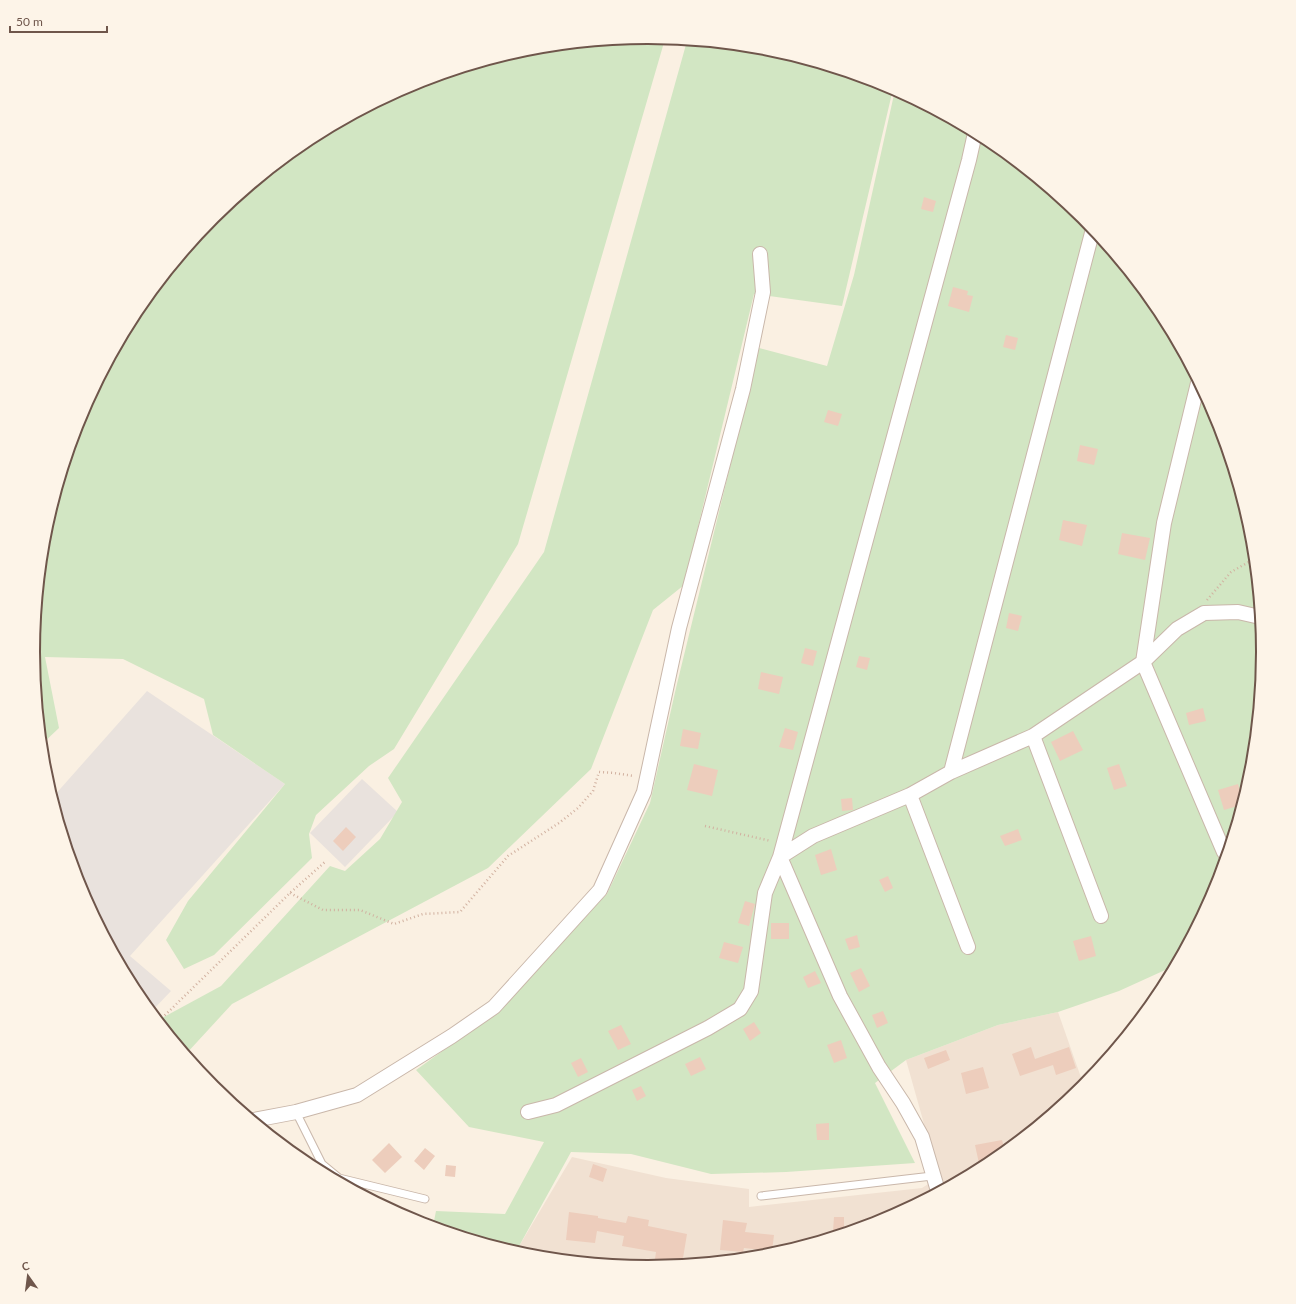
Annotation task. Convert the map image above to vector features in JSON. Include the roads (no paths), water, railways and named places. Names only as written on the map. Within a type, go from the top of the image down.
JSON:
[{"type":"street","points":[[528,1112],[556,1104],[708,1028],[740,1009],[751,991],[765,893],[782,851],[974,138]]},
{"type":"street","points":[[951,772],[1091,236]]},
{"type":"street","points":[[259,1119],[296,1112],[357,1095],[452,1036],[494,1007],[600,890],[644,792],[679,628],[746,374],[763,292],[760,254]]},
{"type":"street","points":[[1196,390],[1164,523],[1143,662],[1223,850]]},
{"type":"street","points":[[782,851],[813,836],[910,795],[951,772],[1033,736],[1143,662],[1177,630],[1204,613],[1238,612],[1255,616]]},
{"type":"street","points":[[1033,736],[1101,916]]},
{"type":"street","points":[[910,795],[968,947]]},
{"type":"street","points":[[782,851],[840,996],[879,1067],[903,1103],[922,1137],[932,1176],[937,1187]]},
{"type":"lane","points":[[296,1112],[322,1164],[329,1170]]},
{"type":"lane","points":[[761,1196],[932,1176]]},
{"type":"lane","points":[[345,1179],[425,1199]]}]
